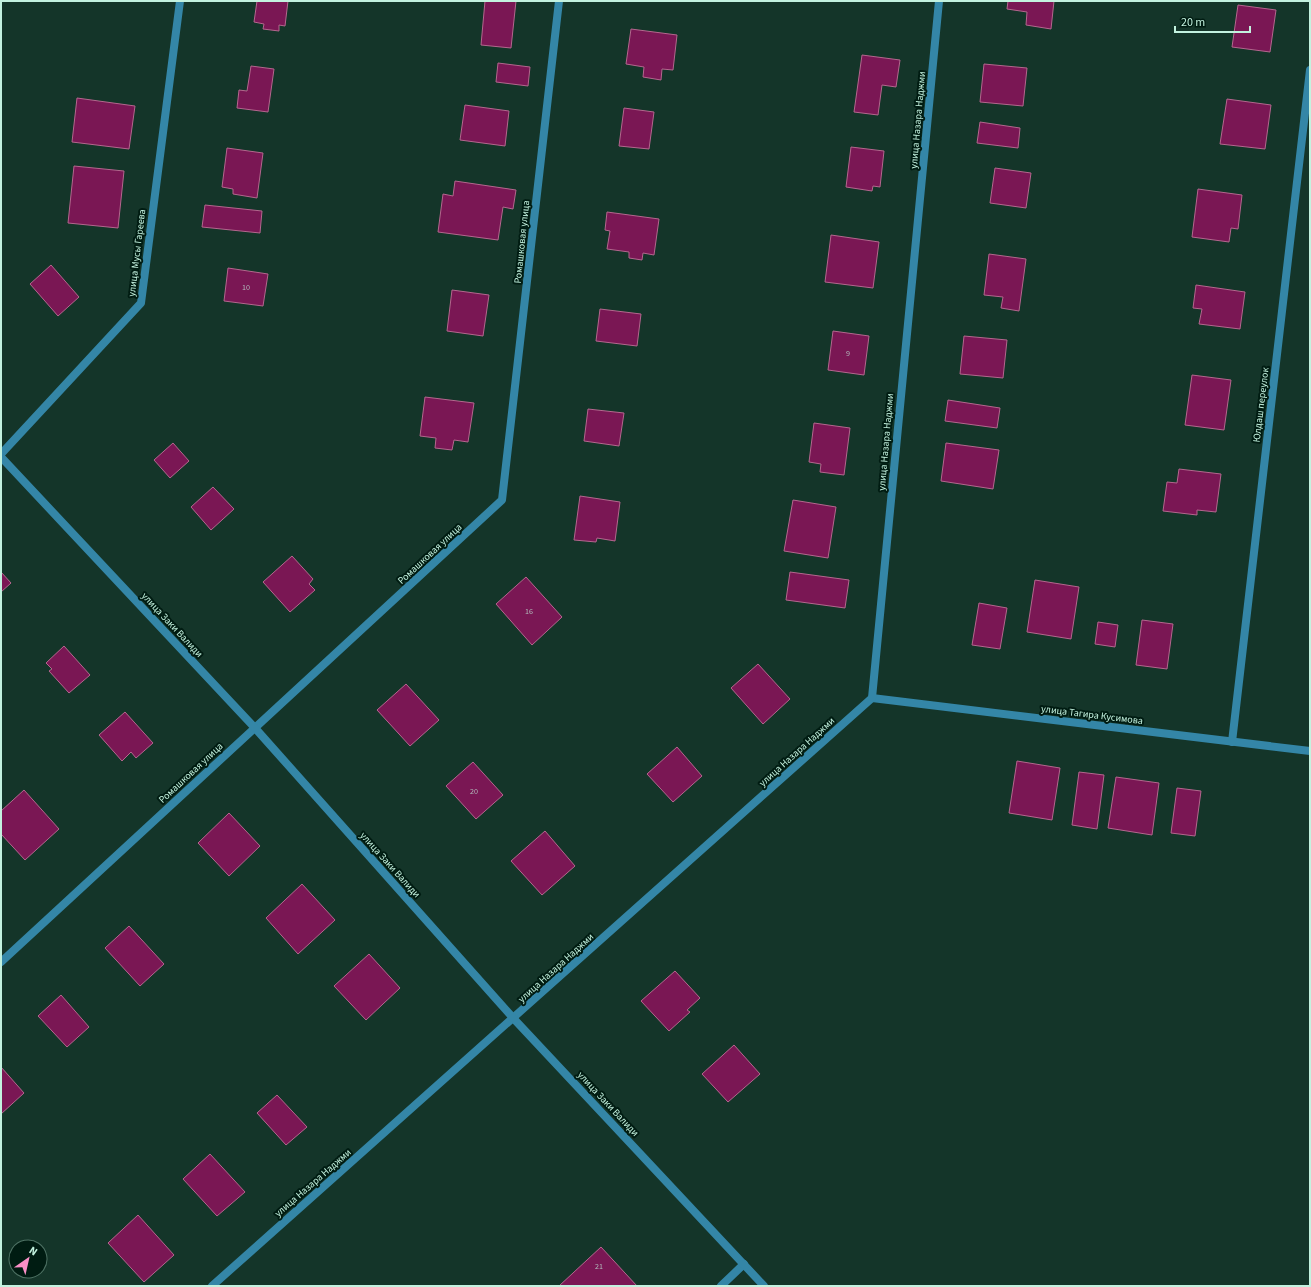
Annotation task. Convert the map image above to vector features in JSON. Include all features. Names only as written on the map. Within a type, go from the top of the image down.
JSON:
[{"type":"street","name":"улица Мусы Гареева","points":[[1,455],[141,302],[180,1]]},
{"type":"street","name":"Ромашковая улица","points":[[1,962],[502,500],[559,1]]},
{"type":"street","name":"улица Назара Наджми","points":[[212,1286],[514,1019],[872,698],[939,1]]},
{"type":"street","name":"Юлдаш переулок","points":[[1232,742],[1310,70]]},
{"type":"street","name":"улица Заки Валиди","points":[[1,455],[254,728],[514,1019],[764,1286]]},
{"type":"street","name":"улица Тагира Кусимова","points":[[872,698],[1310,751]]},
{"type":"street","points":[[721,1286],[744,1264]]},
{"type":"building","points":[[257,1],[288,1],[285,26],[279,25],[279,31],[263,29],[264,24],[254,22]]},
{"type":"building","points":[[485,1],[516,1],[511,48],[481,45]]},
{"type":"building","points":[[1008,1],[1054,1],[1051,29],[1026,25],[1027,12],[1007,9]]},
{"type":"building","points":[[1238,5],[1276,10],[1270,52],[1232,47]]},
{"type":"building","points":[[631,29],[677,35],[673,70],[662,69],[661,80],[643,77],[644,67],[626,64]]},
{"type":"building","points":[[862,55],[900,60],[896,87],[882,85],[878,115],[854,112]]},
{"type":"building","points":[[498,63],[530,67],[528,86],[496,82]]},
{"type":"building","points":[[984,64],[1027,68],[1023,106],[980,102]]},
{"type":"building","points":[[251,66],[274,69],[268,112],[237,108],[239,90],[247,91]]},
{"type":"building","points":[[77,98],[135,106],[129,149],[72,142]]},
{"type":"building","points":[[1227,99],[1271,105],[1265,149],[1220,144]]},
{"type":"building","points":[[465,105],[509,111],[505,146],[460,140]]},
{"type":"building","points":[[624,108],[654,112],[649,149],[619,146]]},
{"type":"building","points":[[980,122],[1020,128],[1018,148],[977,143]]},
{"type":"building","points":[[851,147],[884,151],[880,187],[873,186],[872,191],[846,187]]},
{"type":"building","points":[[227,148],[263,153],[257,198],[233,194],[233,189],[222,187]]},
{"type":"building","points":[[74,166],[124,171],[118,228],[68,223]]},
{"type":"building","points":[[995,168],[1031,173],[1026,208],[990,203]]},
{"type":"building","points":[[455,181],[516,190],[513,209],[503,207],[498,240],[438,232],[443,194],[453,196]]},
{"type":"building","points":[[1198,189],[1242,195],[1238,229],[1231,228],[1229,242],[1192,237]]},
{"type":"building","points":[[205,205],[262,211],[260,233],[202,227]]},
{"type":"building","points":[[607,212],[659,219],[654,255],[643,253],[642,260],[629,258],[629,252],[607,249],[610,231],[605,230]]},
{"type":"building","points":[[831,235],[879,242],[873,288],[825,282]]},
{"type":"building","points":[[989,254],[1026,259],[1019,311],[1001,308],[1003,297],[984,295]]},
{"type":"building","points":[[51,265],[79,297],[58,316],[30,284]]},
{"type":"building","points":[[228,268],[268,274],[263,306],[224,301]]},
{"type":"building","points":[[1196,285],[1245,292],[1240,329],[1199,324],[1202,309],[1193,308]]},
{"type":"building","points":[[452,290],[489,295],[483,336],[447,331]]},
{"type":"building","points":[[600,309],[641,314],[637,346],[596,341]]},
{"type":"building","points":[[833,331],[869,336],[864,375],[828,370]]},
{"type":"building","points":[[964,336],[1007,340],[1003,378],[960,374]]},
{"type":"building","points":[[1192,375],[1231,380],[1224,430],[1185,425]]},
{"type":"building","points":[[425,397],[474,403],[468,442],[454,440],[452,450],[435,448],[436,438],[420,436]]},
{"type":"building","points":[[948,400],[1000,408],[997,428],[945,421]]},
{"type":"building","points":[[588,409],[624,413],[619,446],[584,441]]},
{"type":"building","points":[[814,423],[850,428],[844,475],[820,472],[821,464],[809,462]]},
{"type":"building","points":[[173,443],[189,461],[170,478],[154,460]]},
{"type":"building","points":[[946,443],[999,450],[993,489],[941,481]]},
{"type":"building","points":[[1179,469],[1221,474],[1216,512],[1197,510],[1197,515],[1163,511],[1167,482],[1177,483]]},
{"type":"building","points":[[213,487],[234,509],[211,530],[191,507]]},
{"type":"building","points":[[580,496],[620,502],[615,541],[597,538],[596,542],[574,540]]},
{"type":"building","points":[[793,500],[836,507],[828,558],[784,551]]},
{"type":"building","points":[[292,556],[313,579],[309,584],[315,590],[290,612],[263,582]]},
{"type":"building","points":[[1,572],[11,583],[1,592]]},
{"type":"building","points":[[790,572],[849,580],[845,608],[786,600]]},
{"type":"building","points":[[526,577],[562,617],[532,645],[496,604]]},
{"type":"building","points":[[1035,580],[1079,587],[1071,639],[1027,632]]},
{"type":"building","points":[[979,603],[1007,608],[1000,649],[972,645]]},
{"type":"building","points":[[1142,620],[1173,624],[1167,669],[1136,665]]},
{"type":"building","points":[[1098,622],[1118,625],[1115,647],[1095,644]]},
{"type":"building","points":[[64,646],[90,675],[69,693],[49,671],[52,669],[46,663]]},
{"type":"building","points":[[758,664],[790,699],[763,724],[731,688]]},
{"type":"building","points":[[406,684],[439,720],[410,746],[377,710]]},
{"type":"building","points":[[125,712],[153,743],[136,758],[131,752],[122,761],[99,735]]},
{"type":"building","points":[[677,747],[702,776],[673,802],[647,774]]},
{"type":"building","points":[[1017,761],[1060,768],[1052,820],[1009,813]]},
{"type":"building","points":[[473,762],[503,795],[476,819],[446,786]]},
{"type":"building","points":[[1079,772],[1104,775],[1097,829],[1072,825]]},
{"type":"building","points":[[1116,777],[1159,783],[1152,835],[1108,828]]},
{"type":"building","points":[[1177,788],[1201,791],[1195,836],[1171,833]]},
{"type":"building","points":[[24,790],[59,829],[25,860],[1,834],[1,811]]},
{"type":"building","points":[[229,813],[260,846],[229,876],[198,843]]},
{"type":"building","points":[[545,831],[575,866],[542,895],[511,861]]},
{"type":"building","points":[[302,884],[335,920],[298,954],[266,918]]},
{"type":"building","points":[[129,926],[164,964],[140,986],[105,948]]},
{"type":"building","points":[[369,954],[400,988],[366,1020],[334,986]]},
{"type":"building","points":[[675,971],[700,998],[687,1010],[690,1012],[669,1031],[641,1001]]},
{"type":"building","points":[[61,995],[89,1027],[67,1047],[38,1016]]},
{"type":"building","points":[[734,1045],[760,1074],[728,1102],[702,1074]]},
{"type":"building","points":[[1,1067],[24,1093],[1,1114]]},
{"type":"building","points":[[277,1095],[307,1127],[286,1145],[257,1113]]},
{"type":"building","points":[[210,1154],[245,1192],[217,1216],[183,1179]]},
{"type":"building","points":[[138,1215],[174,1255],[144,1282],[108,1243]]},
{"type":"building","points":[[601,1247],[637,1286],[559,1286]]}]
